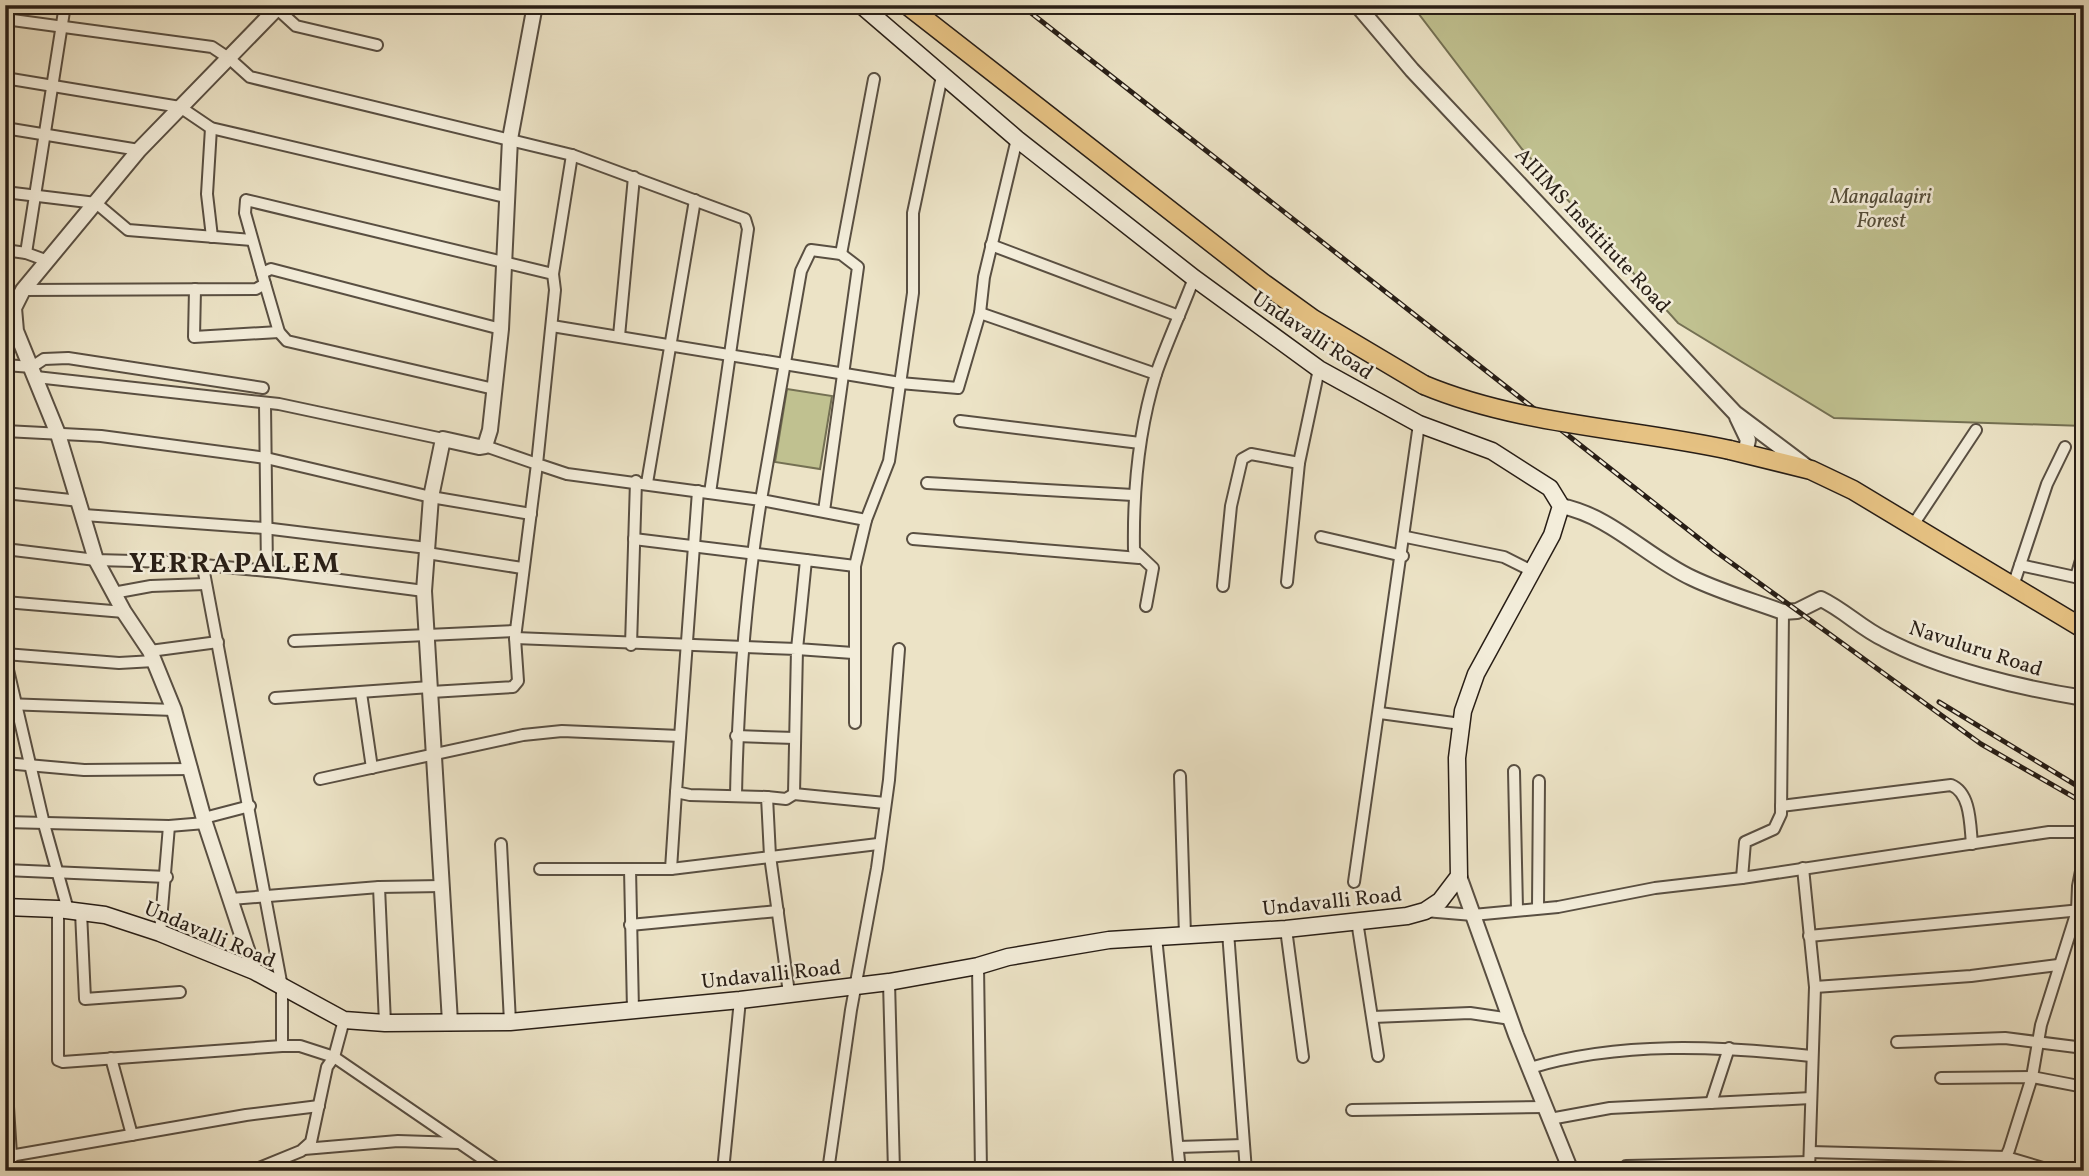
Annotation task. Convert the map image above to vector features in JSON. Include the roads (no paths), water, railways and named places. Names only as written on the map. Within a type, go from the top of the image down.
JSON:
[{"type":"main road","name":"Undavalli Road","points":[[861,5],[1017,139],[1194,278],[1320,369],[1419,424],[1492,451],[1550,488],[1560,506]]},
{"type":"main road","points":[[907,5],[1273,290],[1367,353],[1424,384],[1457,399],[1497,410],[1665,436],[1811,470],[1913,525],[2084,629]]},
{"type":"main road","points":[[1459,876],[1457,758],[1461,724],[1476,674],[1552,535],[1560,506]]},
{"type":"main road","name":"Undavalli Road","points":[[7,907],[105,915],[160,933],[254,971],[344,1020],[385,1023],[510,1022],[740,1000],[889,982],[1064,947],[1407,916],[1425,911],[1440,901],[1459,876]]},
{"type":"street","points":[[26,253],[65,5]]},
{"type":"street","points":[[485,446],[490,430],[501,329],[505,197],[510,139],[535,5]]},
{"type":"street","name":"AIIIMS Instititute Road","points":[[1357,5],[1412,70],[1735,413],[1811,470]]},
{"type":"street","points":[[254,971],[204,820],[174,710],[152,656],[96,560],[58,434],[16,331],[10,308],[139,150],[230,59],[276,7],[296,26],[377,45]]},
{"type":"street","points":[[5,19],[212,47],[250,77],[572,155],[745,219],[748,224],[730,356],[694,547],[671,869]]},
{"type":"street","points":[[855,723],[855,566],[866,520],[889,461],[913,293],[913,213],[942,76]]},
{"type":"street","points":[[5,78],[180,107],[211,128],[505,197]]},
{"type":"street","points":[[841,254],[874,79]]},
{"type":"street","points":[[5,128],[139,150]]},
{"type":"street","points":[[211,128],[207,194],[212,237]]},
{"type":"street","points":[[552,326],[900,383],[956,389],[960,386],[979,313],[991,245],[1017,139]]},
{"type":"street","points":[[275,698],[515,687],[518,681],[515,635],[552,326],[553,274],[572,155]]},
{"type":"street","points":[[619,336],[634,177]]},
{"type":"street","points":[[5,192],[96,203],[128,230],[253,240]]},
{"type":"street","points":[[494,389],[287,341],[279,332],[244,204],[246,200],[553,274]]},
{"type":"street","points":[[631,645],[634,539],[642,482],[672,345],[695,200]]},
{"type":"street","points":[[991,245],[1179,316]]},
{"type":"street","points":[[5,250],[26,253],[48,261]]},
{"type":"street","points":[[736,795],[736,736],[752,555],[801,271],[811,250],[841,254],[858,267],[841,372],[824,512]]},
{"type":"street","points":[[23,290],[256,289],[271,269],[501,329]]},
{"type":"street","points":[[1139,558],[1134,550],[1133,495],[1140,443],[1156,374],[1194,278]]},
{"type":"street","points":[[195,289],[194,337],[279,332]]},
{"type":"street","points":[[979,313],[1156,374]]},
{"type":"street","points":[[34,372],[44,359],[68,358],[263,388]]},
{"type":"street","points":[[5,365],[34,372],[265,404],[485,446],[567,474],[761,500],[866,520]]},
{"type":"street","points":[[1287,582],[1299,463],[1320,369]]},
{"type":"street","points":[[265,404],[264,528],[267,571]]},
{"type":"street","points":[[1735,413],[1748,440],[1746,449],[1736,451]]},
{"type":"street","points":[[960,421],[1140,443]]},
{"type":"street","points":[[1354,882],[1406,537],[1419,424]]},
{"type":"street","points":[[1913,525],[1976,430]]},
{"type":"street","points":[[5,432],[101,436],[266,458],[431,497],[531,514]]},
{"type":"street","points":[[443,439],[431,497],[424,591],[450,1022]]},
{"type":"street","points":[[2013,586],[2047,484],[2065,447]]},
{"type":"street","points":[[1223,586],[1231,506],[1242,459],[1251,454],[1299,463]]},
{"type":"street","points":[[927,483],[1133,495]]},
{"type":"street","points":[[5,493],[82,508],[264,528],[427,550],[522,568]]},
{"type":"street","points":[[1560,506],[1580,510],[1606,524],[1691,578],[1783,612],[1781,806],[1774,829],[1745,842],[1742,878]]},
{"type":"street","points":[[1321,537],[1403,556]]},
{"type":"street","points":[[1406,537],[1504,557],[1532,571]]},
{"type":"street","points":[[634,539],[855,566]]},
{"type":"street","points":[[913,539],[1139,558],[1149,561],[1153,568],[1146,606]]},
{"type":"street","points":[[5,549],[96,560],[171,562],[267,571],[424,591]]},
{"type":"street","points":[[2020,565],[2080,578],[2084,550]]},
{"type":"street","points":[[794,794],[797,649],[806,560]]},
{"type":"street","points":[[203,567],[282,987],[282,1046]]},
{"type":"street","points":[[113,593],[151,586],[205,584]]},
{"type":"street","name":"Navuluru Road","points":[[1783,612],[1797,611],[1821,599],[1882,639],[1920,655],[2032,690],[2084,698]]},
{"type":"street","points":[[5,602],[124,612]]},
{"type":"street","points":[[294,640],[426,634],[515,635],[631,645],[743,646],[853,653]]},
{"type":"street","points":[[180,992],[85,999],[69,910],[44,824],[5,655],[119,663],[218,642]]},
{"type":"street","points":[[828,1171],[877,868],[899,649]]},
{"type":"street","points":[[361,692],[372,768]]},
{"type":"street","points":[[5,704],[174,710]]},
{"type":"street","points":[[1380,713],[1461,724]]},
{"type":"street","points":[[320,779],[498,739],[562,731],[680,736]]},
{"type":"street","points":[[736,736],[795,738]]},
{"type":"street","points":[[5,763],[84,770],[192,769]]},
{"type":"street","points":[[1514,771],[1517,909]]},
{"type":"street","points":[[1180,776],[1185,935]]},
{"type":"street","points":[[1538,907],[1539,780]]},
{"type":"street","points":[[1781,806],[1951,785],[1961,793],[1966,804],[1972,844]]},
{"type":"street","points":[[677,792],[690,795],[786,799],[794,794],[885,803]]},
{"type":"street","points":[[767,797],[770,856],[789,993]]},
{"type":"street","points":[[5,822],[169,826],[204,820],[250,806]]},
{"type":"street","points":[[160,933],[167,877],[169,826]]},
{"type":"street","points":[[1425,911],[1473,915],[1558,906],[1655,888],[2069,831],[2084,838]]},
{"type":"street","points":[[501,844],[510,1022]]},
{"type":"street","points":[[540,869],[671,869],[878,844]]},
{"type":"street","points":[[1998,1171],[2006,1157],[2032,1077],[2058,965],[2080,910],[2078,886],[2084,856]]},
{"type":"street","points":[[1803,868],[1815,987],[1809,1162]]},
{"type":"street","points":[[629,869],[633,1010]]},
{"type":"street","points":[[5,870],[167,877]]},
{"type":"street","points":[[1459,876],[1511,1019],[1571,1171]]},
{"type":"street","points":[[232,899],[379,887],[442,886]]},
{"type":"street","points":[[379,887],[385,1023]]},
{"type":"street","points":[[7,907],[6,1075],[12,1171]]},
{"type":"street","points":[[69,910],[57,1058],[63,1062],[300,1046],[334,1056],[496,1168]]},
{"type":"street","points":[[1809,936],[2080,910]]},
{"type":"street","points":[[631,925],[778,911]]},
{"type":"street","points":[[1357,921],[1378,1056]]},
{"type":"street","points":[[1286,929],[1303,1057]]},
{"type":"street","points":[[1228,932],[1246,1171]]},
{"type":"street","points":[[1156,937],[1180,1171]]},
{"type":"street","points":[[1815,987],[1971,976],[2058,965]]},
{"type":"street","points":[[978,966],[981,1171]]},
{"type":"street","points":[[889,982],[894,1171]]},
{"type":"street","points":[[723,1171],[740,1000]]},
{"type":"street","points":[[1373,1017],[1470,1013],[1511,1019]]},
{"type":"street","points":[[304,1149],[313,1138],[327,1067],[334,1056],[344,1020]]},
{"type":"street","points":[[1897,1042],[1976,1037],[2084,1048]]},
{"type":"street","points":[[1530,1068],[1594,1053],[1729,1048],[1811,1056]]},
{"type":"street","points":[[1711,1103],[1729,1048]]},
{"type":"street","points":[[111,1058],[132,1135]]},
{"type":"street","points":[[1941,1079],[2032,1077],[2084,1087]]},
{"type":"street","points":[[1352,1110],[1548,1113],[1811,1098]]},
{"type":"street","points":[[10,1156],[284,1109],[319,1106]]},
{"type":"street","points":[[252,1171],[304,1149],[398,1141],[459,1143]]},
{"type":"street","points":[[1178,1147],[1243,1145]]},
{"type":"street","points":[[1626,1166],[2006,1157],[2053,1171]]},
{"type":"railway","points":[[1021,5],[1715,551],[1981,744],[2084,803]]},
{"type":"railway","points":[[1939,702],[2084,790]]},
{"type":"district","name":"YERRAPALEM","points":[[235,562]]},
{"type":"park label","name":"Mangalagiri Forest","points":[[1881,208]]}]
